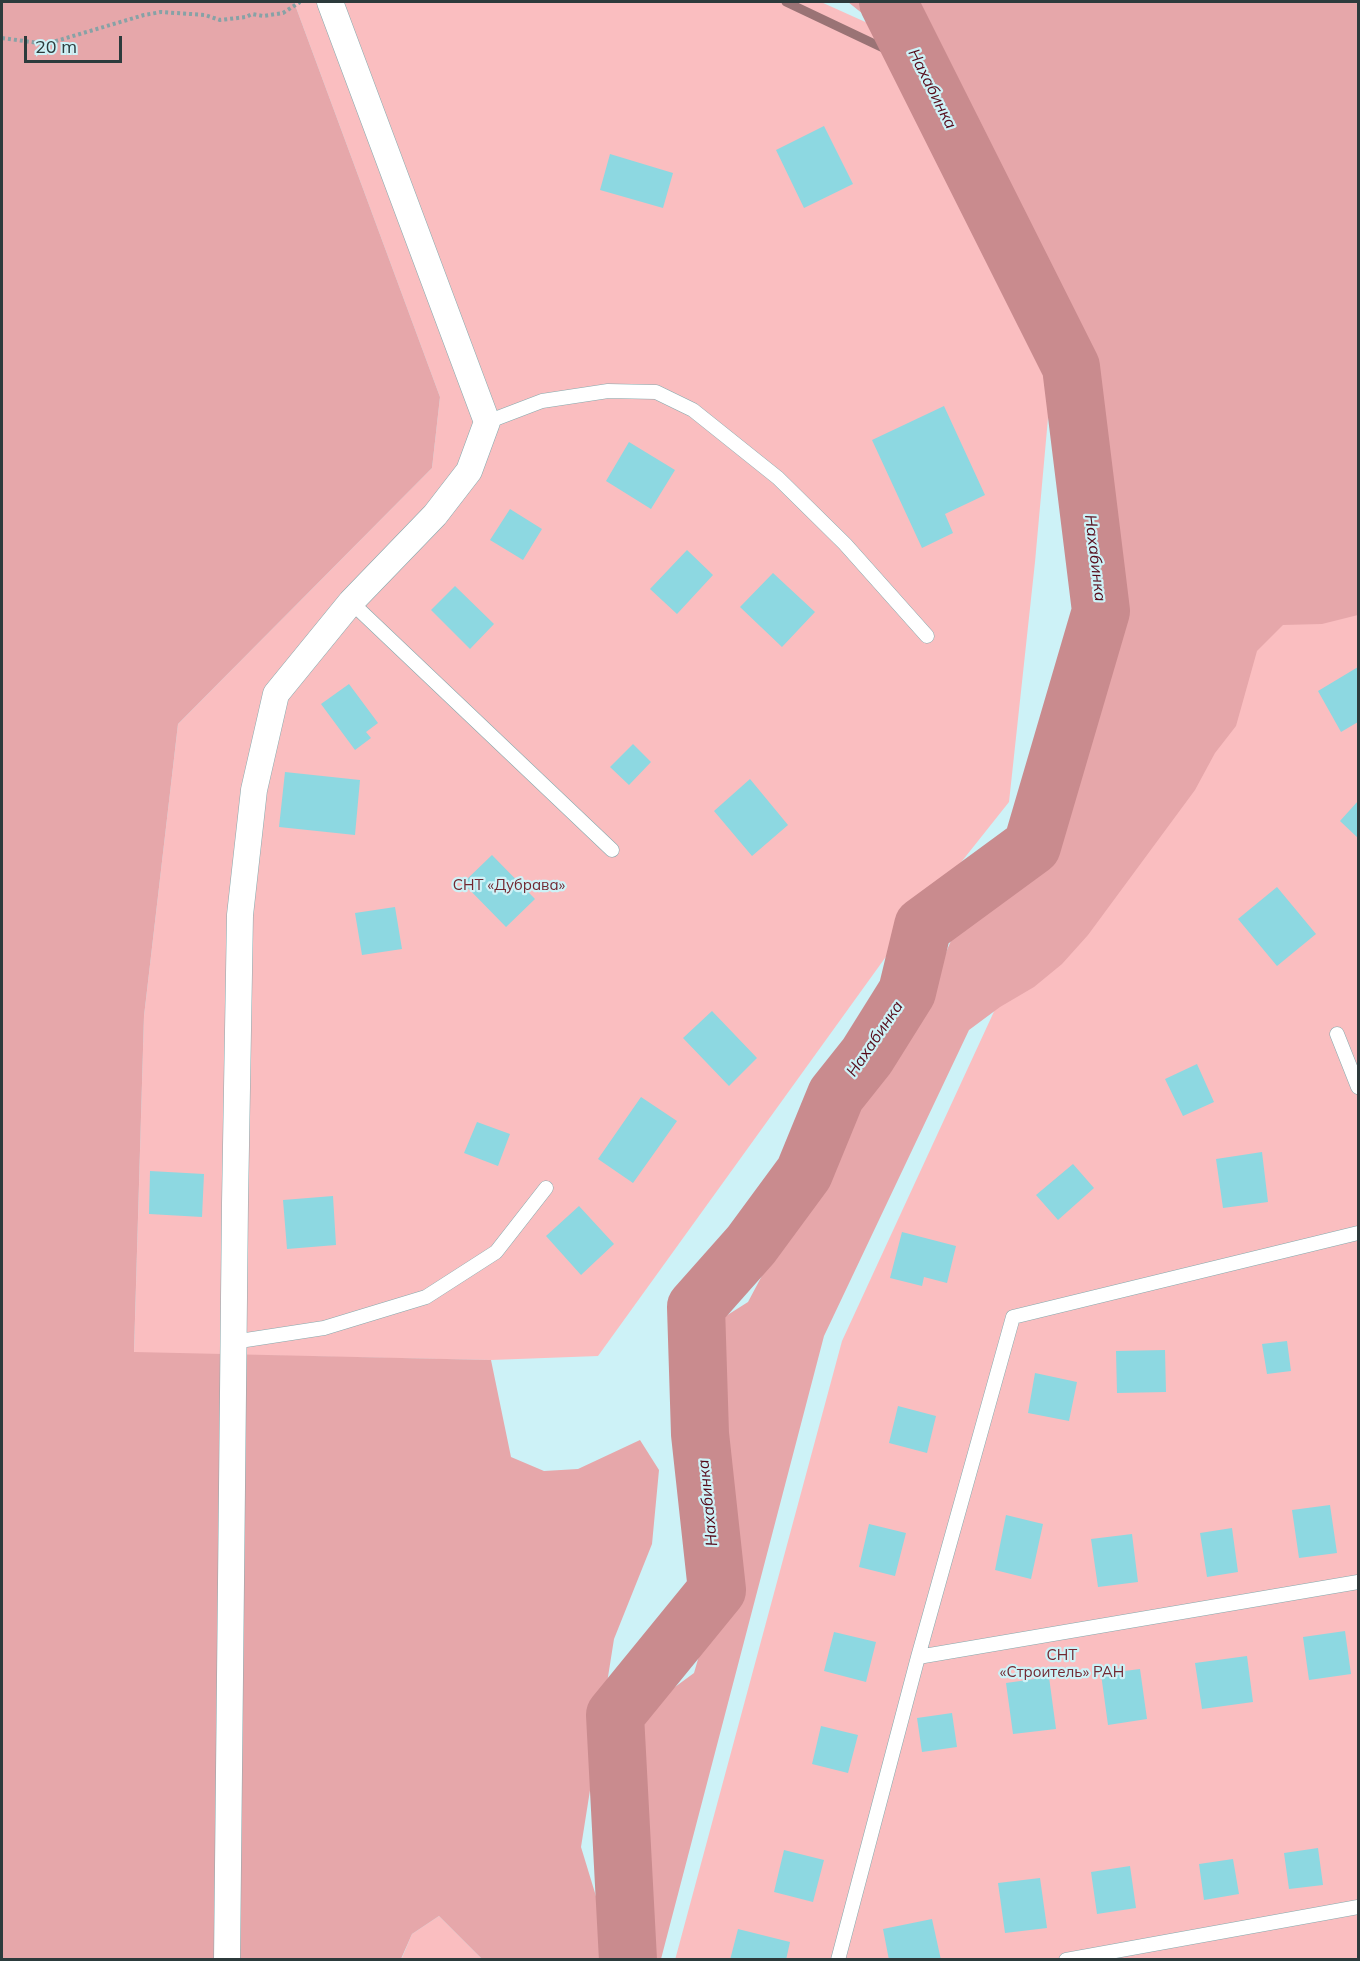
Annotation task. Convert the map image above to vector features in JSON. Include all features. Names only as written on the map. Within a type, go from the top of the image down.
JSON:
[{"type":"street","points":[[227,1959],[240,915],[254,790],[276,694],[351,602],[435,514],[469,471],[488,422],[330,2]]},
{"type":"lane","points":[[488,422],[542,401],[608,391],[656,392],[693,410],[778,478],[845,544],[927,636]]},
{"type":"lane","points":[[351,602],[612,850]]},
{"type":"lane","points":[[1337,1034],[1359,1087]]},
{"type":"lane","points":[[233,1342],[324,1328],[426,1298],[496,1252],[546,1188]]},
{"type":"lane","points":[[838,1959],[918,1657],[1013,1317],[1359,1233]]},
{"type":"lane","points":[[918,1657],[1359,1581]]},
{"type":"lane","points":[[1066,1959],[1359,1908]]},
{"type":"path","points":[[2,38],[46,44],[161,12],[205,15],[220,20],[282,13],[300,2]]},
{"type":"green space","name":"СНТ «Дубрава»","points":[[294,2],[821,2],[872,25],[1053,363],[1035,562],[1009,802],[885,958],[598,1356],[491,1360],[134,1353],[144,1016],[178,724],[432,468],[440,397]]},
{"type":"green space","name":"СНТ «Строитель» РАН","points":[[1358,500],[1358,1959],[675,1960],[842,1341],[1009,979]]},
{"type":"green space","points":[[439,1916],[482,1959],[401,1960],[412,1934]]},
{"type":"shaded area","points":[[2,2],[294,2],[440,397],[432,468],[178,724],[144,1016],[134,1352],[491,1360],[511,1457],[544,1471],[578,1469],[640,1440],[659,1470],[652,1544],[614,1639],[581,1847],[602,1916],[606,1959],[482,1959],[439,1916],[412,1934],[401,1959],[2,1960]]},
{"type":"shaded area","points":[[848,2],[1358,2],[1358,615],[1322,624],[1283,625],[1257,651],[1236,726],[1215,753],[1195,790],[1088,935],[1062,964],[1034,987],[1000,1007],[969,1030],[824,1336],[661,1959],[650,1959],[638,1901],[635,1760],[645,1709],[694,1673],[723,1573],[707,1402],[718,1321],[748,1302],[835,1138],[933,1001],[941,964],[956,929],[978,898],[1010,879],[1039,852],[1059,822],[1068,782],[1069,739],[1084,699],[1104,669],[1118,634],[1107,444],[1096,403],[1091,366],[1079,331],[952,80],[929,52],[896,29],[863,14]]},
{"type":"building","points":[[824,126],[853,184],[804,208],[776,150]]},
{"type":"building","points":[[610,154],[673,173],[663,208],[600,190]]},
{"type":"building","points":[[944,406],[985,495],[945,514],[953,533],[922,548],[872,440]]},
{"type":"building","points":[[629,442],[675,470],[651,509],[606,481]]},
{"type":"building","points":[[510,509],[542,529],[523,560],[490,540]]},
{"type":"building","points":[[687,550],[713,575],[677,614],[650,589]]},
{"type":"building","points":[[773,573],[815,612],[782,647],[740,607]]},
{"type":"building","points":[[455,586],[494,624],[470,649],[431,610]]},
{"type":"building","points":[[1358,667],[1358,722],[1341,732],[1318,691]]},
{"type":"building","points":[[349,684],[378,723],[366,732],[371,738],[355,750],[321,704]]},
{"type":"building","points":[[633,744],[651,762],[629,785],[610,767]]},
{"type":"building","points":[[285,772],[360,780],[355,835],[279,827]]},
{"type":"building","points":[[750,779],[788,825],[752,856],[714,811]]},
{"type":"building","points":[[1358,801],[1358,838],[1340,821]]},
{"type":"building","points":[[492,855],[535,899],[506,927],[463,883]]},
{"type":"building","points":[[1277,887],[1316,934],[1277,966],[1238,919]]},
{"type":"building","points":[[395,907],[402,949],[362,955],[355,913]]},
{"type":"building","points":[[712,1011],[757,1058],[729,1086],[683,1038]]},
{"type":"building","points":[[1197,1064],[1214,1102],[1183,1116],[1165,1079]]},
{"type":"building","points":[[641,1097],[677,1121],[633,1183],[598,1159]]},
{"type":"building","points":[[477,1122],[510,1134],[498,1166],[464,1153]]},
{"type":"building","points":[[1262,1152],[1268,1202],[1223,1208],[1216,1159]]},
{"type":"building","points":[[1073,1164],[1094,1188],[1058,1220],[1036,1195]]},
{"type":"building","points":[[150,1171],[204,1174],[202,1217],[149,1214]]},
{"type":"building","points":[[333,1196],[336,1245],[287,1249],[283,1200]]},
{"type":"building","points":[[579,1206],[614,1244],[581,1275],[546,1236]]},
{"type":"building","points":[[902,1232],[956,1246],[947,1283],[924,1277],[922,1286],[890,1278]]},
{"type":"building","points":[[1287,1341],[1291,1371],[1267,1374],[1262,1344]]},
{"type":"building","points":[[1165,1350],[1166,1392],[1117,1393],[1116,1351]]},
{"type":"building","points":[[1035,1373],[1077,1382],[1069,1421],[1028,1413]]},
{"type":"building","points":[[898,1406],[936,1416],[927,1453],[889,1443]]},
{"type":"building","points":[[1330,1505],[1337,1553],[1299,1558],[1292,1510]]},
{"type":"building","points":[[1006,1515],[1043,1524],[1031,1579],[995,1570]]},
{"type":"building","points":[[869,1524],[906,1533],[895,1576],[859,1567]]},
{"type":"building","points":[[1232,1528],[1238,1572],[1207,1577],[1200,1533]]},
{"type":"building","points":[[1132,1534],[1138,1582],[1098,1587],[1091,1539]]},
{"type":"building","points":[[1345,1631],[1351,1674],[1309,1680],[1303,1637]]},
{"type":"building","points":[[834,1632],[876,1642],[866,1682],[824,1671]]},
{"type":"building","points":[[1247,1656],[1253,1702],[1202,1709],[1195,1663]]},
{"type":"building","points":[[1140,1669],[1147,1719],[1108,1725],[1101,1674]]},
{"type":"building","points":[[1049,1677],[1056,1729],[1013,1734],[1006,1683]]},
{"type":"building","points":[[952,1713],[957,1747],[922,1752],[917,1718]]},
{"type":"building","points":[[821,1726],[858,1735],[848,1773],[812,1764]]},
{"type":"building","points":[[1318,1848],[1323,1885],[1289,1889],[1284,1853]]},
{"type":"building","points":[[784,1850],[824,1860],[813,1902],[774,1892]]},
{"type":"building","points":[[1233,1859],[1239,1894],[1204,1900],[1199,1864]]},
{"type":"building","points":[[1130,1866],[1136,1908],[1097,1914],[1091,1872]]},
{"type":"building","points":[[1040,1878],[1047,1928],[1005,1933],[998,1883]]},
{"type":"building","points":[[932,1919],[941,1960],[889,1960],[883,1929]]},
{"type":"building","points":[[738,1929],[790,1942],[786,1960],[730,1960]]},
{"type":"waterway","points":[[786,2],[919,65]]},
{"type":"waterway","name":"Нахабинка","points":[[628,1960],[615,1715],[717,1590],[700,1434],[696,1307],[751,1245],[804,1173],[836,1095],[867,1056],[907,992],[923,926],[1032,846],[1101,611],[1071,367],[888,2]]}]
